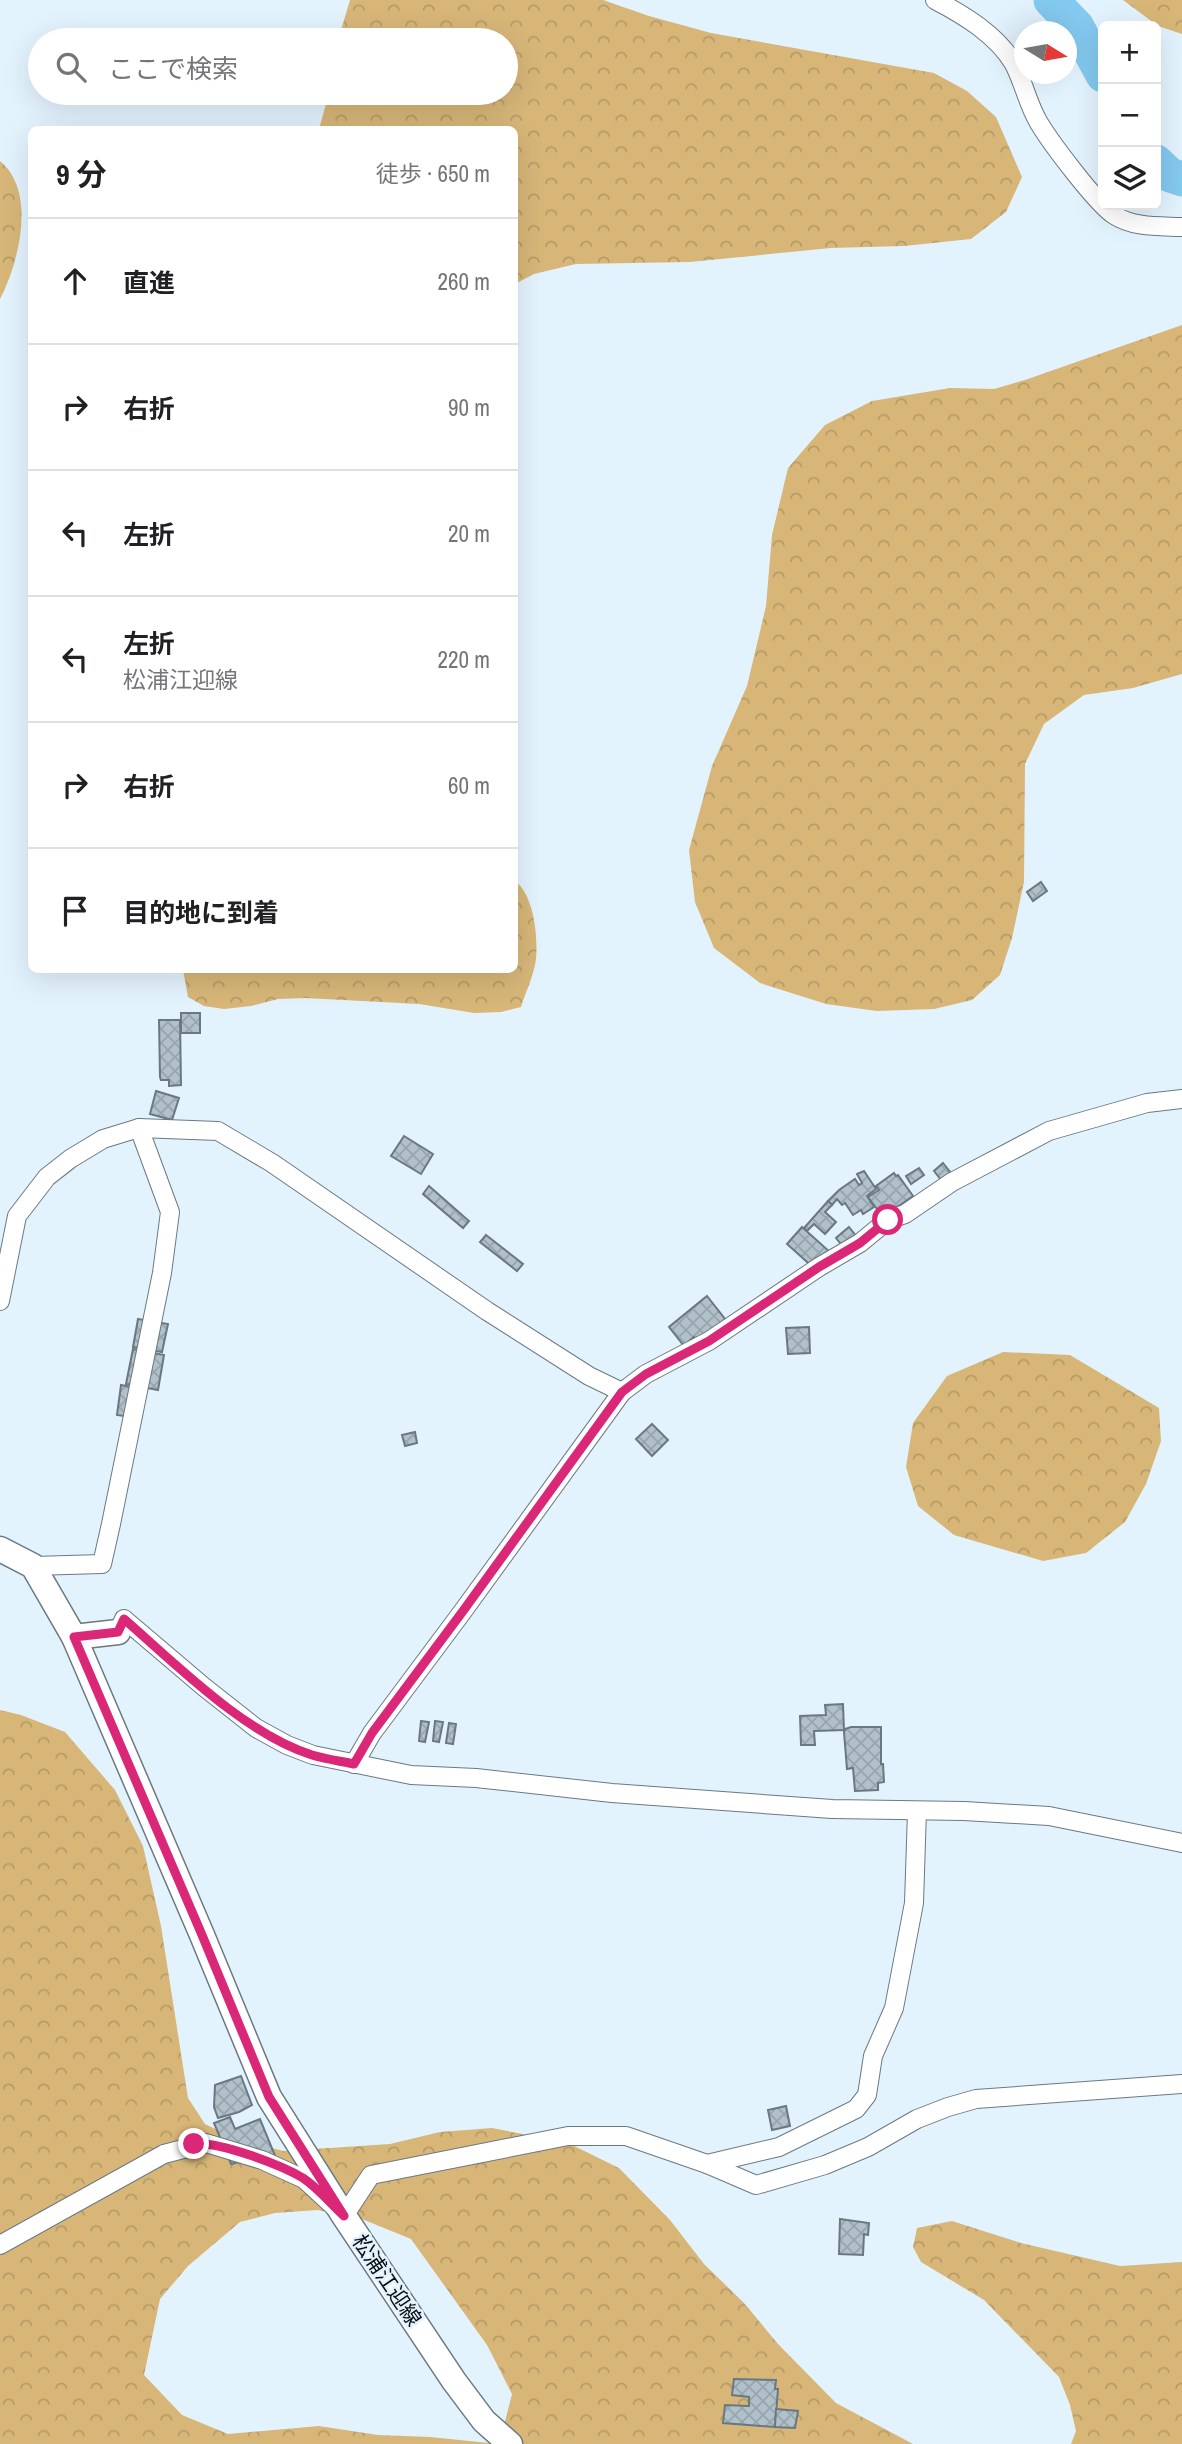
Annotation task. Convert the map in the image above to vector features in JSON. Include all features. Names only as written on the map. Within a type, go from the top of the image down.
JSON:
[{"type":"main road","points":[[0,1549],[33,1566]]},
{"type":"main road","name":"松浦江迎線","points":[[33,1566],[74,1637],[269,2097],[344,2216],[454,2381],[484,2421],[510,2444]]},
{"type":"main road","points":[[74,1637],[118,1632]]},
{"type":"street","points":[[935,0],[963,15],[991,37],[1013,63],[1039,123],[1097,199],[1114,215],[1140,225],[1182,227]]},
{"type":"street","points":[[354,1764],[372,1733],[622,1392],[646,1374],[709,1341],[819,1267],[860,1243],[888,1220],[905,1214],[952,1182],[1037,1137],[1049,1131],[1147,1103],[1182,1099]]},
{"type":"street","points":[[0,1301],[17,1216],[47,1177],[70,1159],[103,1139],[139,1128],[218,1131],[272,1163],[487,1311],[589,1376],[622,1392]]},
{"type":"street","points":[[33,1566],[102,1564],[162,1273],[170,1212],[139,1128]]},
{"type":"street","points":[[118,1632],[124,1619],[256,1728],[313,1755],[354,1764],[411,1774],[832,1810],[964,1811],[1049,1816],[1182,1843]]},
{"type":"street","points":[[706,2164],[779,2147],[856,2109],[867,2095],[873,2056],[894,2008],[914,1903],[917,1811]]},
{"type":"street","points":[[0,2245],[164,2154],[206,2143],[262,2160],[304,2179],[344,2216],[371,2175],[568,2136],[626,2136],[756,2185],[825,2165],[868,2147],[917,2119],[975,2099],[1182,2084]]},
{"type":"green space","points":[[350,0],[603,0],[711,33],[934,73],[967,91],[996,117],[1022,177],[1006,212],[971,239],[904,246],[831,248],[690,262],[576,264],[534,274],[518,282],[518,126],[320,126],[326,105],[518,105],[518,28],[342,28]]},
{"type":"green space","points":[[1123,0],[1182,0],[1182,34],[1161,27],[1161,21],[1151,21]]},
{"type":"green space","points":[[0,161],[11,174],[18,190],[21,228],[13,266],[0,299]]},
{"type":"green space","points":[[1182,325],[1182,674],[1133,688],[1084,695],[1044,724],[1025,764],[1024,882],[1012,938],[1000,975],[972,1000],[934,1009],[877,1011],[826,1004],[760,983],[714,948],[695,902],[689,850],[712,766],[747,686],[766,606],[772,535],[788,468],[825,425],[872,401],[950,388],[994,389]]},
{"type":"green space","points":[[518,884],[531,906],[536,959],[521,1007],[501,1012],[474,1013],[419,1004],[305,998],[278,999],[224,1009],[204,1006],[188,997],[184,973],[518,973]]},
{"type":"green space","points":[[1003,1352],[1070,1355],[1159,1408],[1161,1441],[1146,1484],[1125,1522],[1086,1553],[1043,1561],[954,1535],[918,1506],[906,1467],[913,1423],[947,1376]]},
{"type":"green space","points":[[0,1710],[65,1732],[115,1790],[143,1846],[161,1926],[188,2098],[205,2124],[236,2139],[284,2151],[390,2144],[440,2132],[492,2128],[568,2143],[619,2168],[670,2220],[704,2264],[744,2303],[778,2344],[836,2403],[913,2444],[0,2444]],"holes":[[[318,2210],[362,2219],[411,2239],[487,2345],[512,2394],[501,2437],[489,2443],[378,2435],[319,2426],[228,2434],[182,2415],[144,2375],[160,2299],[188,2266],[240,2222],[275,2213]]]},
{"type":"green space","points":[[952,2221],[1021,2243],[1120,2266],[1182,2262],[1182,2444],[1071,2444],[1076,2431],[1059,2377],[984,2300],[921,2262],[913,2247],[917,2228]]},
{"type":"building","points":[[1041,882],[1047,891],[1033,901],[1027,892]]},
{"type":"building","points":[[181,1013],[200,1013],[200,1033],[181,1033]]},
{"type":"building","points":[[159,1020],[180,1020],[181,1085],[169,1086],[169,1080],[161,1080]]},
{"type":"building","points":[[156,1091],[179,1098],[172,1120],[150,1114]]},
{"type":"building","points":[[404,1136],[433,1154],[421,1174],[391,1156]]},
{"type":"building","points":[[943,1163],[951,1173],[941,1180],[934,1171]]},
{"type":"building","points":[[919,1168],[924,1175],[911,1184],[906,1176]]},
{"type":"building","points":[[864,1171],[876,1189],[867,1196],[874,1207],[863,1214],[861,1210],[853,1215],[845,1203],[842,1205],[837,1199],[832,1205],[828,1201],[855,1179],[859,1185],[862,1183],[857,1174]]},
{"type":"building","points":[[894,1173],[913,1196],[883,1217],[868,1197],[879,1190],[876,1186]]},
{"type":"building","points":[[429,1186],[469,1221],[463,1228],[423,1194]]},
{"type":"building","points":[[828,1201],[832,1205],[825,1212],[836,1222],[825,1234],[814,1224],[807,1231],[804,1228]]},
{"type":"building","points":[[802,1227],[831,1253],[816,1270],[787,1244]]},
{"type":"building","points":[[849,1227],[861,1242],[847,1252],[836,1238]]},
{"type":"building","points":[[486,1235],[523,1264],[517,1271],[480,1242]]},
{"type":"building","points":[[707,1296],[725,1319],[722,1322],[724,1325],[697,1340],[694,1337],[684,1346],[669,1327]]},
{"type":"building","points":[[138,1319],[168,1324],[162,1352],[133,1347]]},
{"type":"building","points":[[809,1327],[810,1353],[788,1354],[786,1328]]},
{"type":"building","points":[[133,1349],[164,1355],[158,1390],[126,1384]]},
{"type":"building","points":[[121,1385],[136,1388],[131,1417],[117,1415]]},
{"type":"building","points":[[652,1424],[668,1440],[652,1456],[636,1439]]},
{"type":"building","points":[[415,1432],[417,1443],[405,1446],[402,1435]]},
{"type":"building","points":[[843,1704],[844,1730],[814,1731],[815,1745],[801,1745],[800,1716],[826,1715],[825,1705]]},
{"type":"building","points":[[421,1721],[429,1722],[425,1742],[419,1741]]},
{"type":"building","points":[[435,1721],[443,1722],[439,1742],[433,1741]]},
{"type":"building","points":[[449,1723],[456,1724],[453,1744],[446,1743]]},
{"type":"building","points":[[851,1727],[881,1727],[884,1782],[878,1783],[878,1790],[855,1791],[853,1768],[847,1769],[844,1732]]},
{"type":"building","points":[[241,2076],[252,2105],[218,2118],[214,2107],[215,2085]]},
{"type":"building","points":[[786,2106],[790,2126],[772,2130],[768,2110]]},
{"type":"building","points":[[230,2117],[235,2129],[260,2119],[278,2163],[249,2159],[231,2164],[214,2123]]},
{"type":"building","points":[[840,2219],[869,2223],[868,2235],[864,2234],[863,2255],[839,2254]]},
{"type":"building","points":[[734,2379],[776,2380],[775,2389],[778,2389],[775,2427],[723,2423],[725,2405],[749,2406],[749,2397],[732,2395]]},
{"type":"building","points":[[776,2409],[798,2411],[795,2428],[775,2427]]},
{"type":"waterway","points":[[1051,0],[1077,27],[1098,66]]},
{"type":"waterway","points":[[1161,167],[1170,175],[1182,179]]},
{"type":"route","points":[[194,2144],[206,2143],[262,2160],[304,2179],[344,2216],[269,2097],[74,1637],[118,1632],[124,1619],[256,1728],[313,1755],[354,1764],[372,1733],[622,1392],[646,1374],[709,1341],[819,1267],[860,1243],[888,1220]]}]
